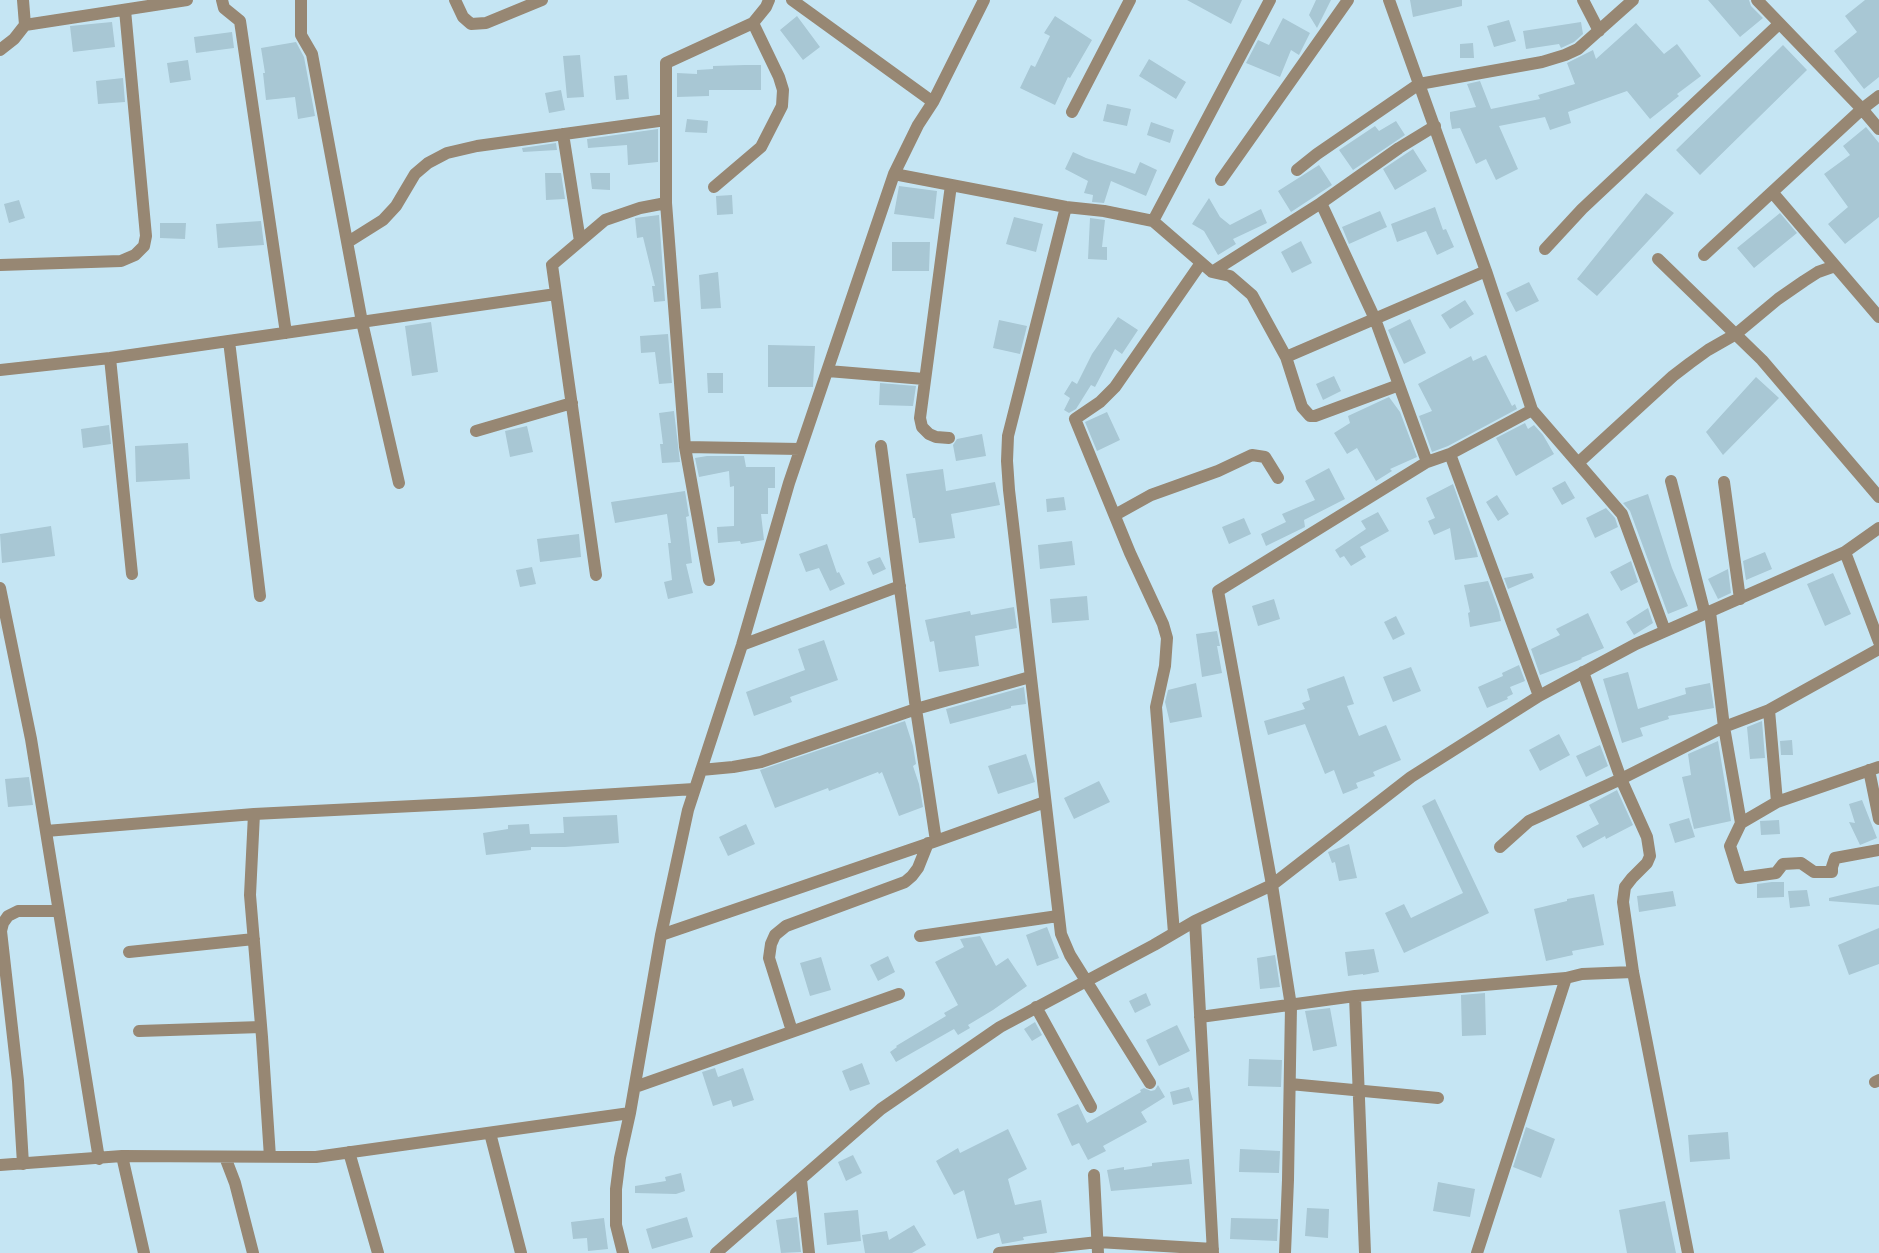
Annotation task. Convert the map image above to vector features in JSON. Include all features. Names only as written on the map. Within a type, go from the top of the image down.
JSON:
[{"type":"street","points":[[22,0],[25,25]]},
{"type":"street","points":[[0,50],[14,39],[25,25],[187,0]]},
{"type":"street","points":[[222,0],[224,8],[240,20],[286,333]]},
{"type":"street","points":[[301,0],[301,35],[312,54],[362,322],[399,483]]},
{"type":"street","points":[[455,0],[463,17],[470,24],[486,23],[513,6],[542,0]]},
{"type":"street","points":[[709,580],[685,447],[666,203],[666,63],[753,24],[769,0]]},
{"type":"street","points":[[792,0],[933,102]]},
{"type":"street","points":[[623,1253],[616,1225],[616,1189],[620,1158],[630,1113],[661,935],[694,789],[742,645],[800,449],[894,174],[918,125],[933,102],[984,0]]},
{"type":"street","points":[[1072,112],[1130,0]]},
{"type":"street","points":[[1153,221],[1270,0]]},
{"type":"street","points":[[1221,180],[1348,0]]},
{"type":"street","points":[[1389,0],[1486,270],[1532,410],[1622,514],[1665,631]]},
{"type":"street","points":[[1583,0],[1599,31]]},
{"type":"street","points":[[1297,170],[1317,154],[1419,84],[1542,62],[1566,55],[1578,49],[1633,0]]},
{"type":"street","points":[[1757,0],[1879,129]]},
{"type":"street","points":[[0,265],[122,261],[135,255],[144,246],[146,236],[125,10]]},
{"type":"street","points":[[714,187],[761,147],[782,106],[782,90],[779,77],[753,24]]},
{"type":"street","points":[[1545,249],[1582,209],[1779,24]]},
{"type":"street","points":[[1704,255],[1862,109],[1879,96]]},
{"type":"street","points":[[348,242],[383,220],[400,200],[414,174],[428,163],[447,153],[477,146],[666,120]]},
{"type":"street","points":[[1212,272],[1321,203],[1399,148],[1435,126]]},
{"type":"street","points":[[563,134],[580,242]]},
{"type":"street","points":[[894,174],[1066,207],[1104,211],[1153,221],[1212,272],[1230,276],[1252,295],[1286,357],[1302,407],[1310,416],[1315,416],[1399,385]]},
{"type":"street","points":[[948,438],[928,434],[922,427],[920,418],[951,185]]},
{"type":"street","points":[[1772,192],[1879,317]]},
{"type":"street","points":[[596,575],[552,265],[605,220],[640,208],[666,203]]},
{"type":"street","points":[[1321,203],[1375,319],[1427,462]]},
{"type":"street","points":[[1066,207],[1008,436],[1009,490],[1061,934],[1070,955],[1150,1083]]},
{"type":"street","points":[[1658,259],[1762,360],[1879,497]]},
{"type":"street","points":[[1174,933],[1156,707],[1165,666],[1167,638],[1163,624],[1130,553],[1075,418],[1100,402],[1115,387],[1201,263]]},
{"type":"street","points":[[1578,463],[1673,376],[1708,350],[1736,334],[1778,299],[1818,272],[1835,266]]},
{"type":"street","points":[[1286,357],[1486,270]]},
{"type":"street","points":[[0,370],[110,358],[556,294]]},
{"type":"street","points":[[229,341],[260,596]]},
{"type":"street","points":[[110,358],[132,574]]},
{"type":"street","points":[[828,371],[924,379]]},
{"type":"street","points":[[476,431],[572,403]]},
{"type":"street","points":[[1284,1253],[1288,1180],[1291,1006],[1272,885],[1218,591],[1427,462],[1450,454],[1532,410]]},
{"type":"street","points":[[792,1032],[769,958],[771,944],[775,935],[786,926],[905,882],[918,868],[932,842],[881,446]]},
{"type":"street","points":[[685,447],[800,449]]},
{"type":"street","points":[[1450,454],[1539,696]]},
{"type":"street","points":[[1115,515],[1151,495],[1218,471],[1252,456],[1265,457],[1278,478]]},
{"type":"street","points":[[1671,482],[1707,613],[1741,823]]},
{"type":"street","points":[[1724,482],[1740,598]]},
{"type":"street","points":[[716,1253],[880,1109],[1000,1027],[1195,921],[1272,885],[1411,777],[1539,696],[1665,631],[1845,552],[1879,528]]},
{"type":"street","points":[[1845,552],[1879,642]]},
{"type":"street","points":[[742,645],[900,586]]},
{"type":"street","points":[[0,588],[31,739],[99,1159]]},
{"type":"street","points":[[1500,846],[1530,821],[1621,779],[1724,727],[1769,710],[1879,649]]},
{"type":"street","points":[[1583,672],[1621,779],[1647,837],[1650,856],[1647,863],[1625,887],[1623,902],[1633,972],[1688,1253]]},
{"type":"street","points":[[701,770],[761,762],[916,709],[1030,677]]},
{"type":"street","points":[[1769,710],[1777,802]]},
{"type":"street","points":[[1879,819],[1874,768],[1777,802],[1741,823],[1730,846],[1740,878],[1776,873],[1783,864],[1801,863],[1814,872],[1826,874],[1832,872],[1835,858],[1879,850]]},
{"type":"street","points":[[46,831],[254,814],[694,789]]},
{"type":"street","points":[[661,935],[1045,802]]},
{"type":"street","points":[[254,814],[250,895],[270,1157]]},
{"type":"street","points":[[23,1164],[18,1081],[1,931],[3,922],[8,916],[18,911],[59,911]]},
{"type":"street","points":[[920,936],[1058,916]]},
{"type":"street","points":[[998,1253],[1098,1247],[1213,1251],[1195,921]]},
{"type":"street","points":[[129,952],[254,939]]},
{"type":"street","points":[[1200,1017],[1355,996],[1566,978],[1582,974],[1633,972]]},
{"type":"street","points":[[1477,1253],[1566,978]]},
{"type":"street","points":[[634,1087],[899,994]]},
{"type":"street","points":[[1355,996],[1365,1253]]},
{"type":"street","points":[[1036,1008],[1091,1107]]},
{"type":"street","points":[[139,1031],[261,1027]]},
{"type":"street","points":[[1290,1084],[1438,1098]]},
{"type":"street","points":[[0,1165],[122,1156],[316,1157],[630,1113]]},
{"type":"street","points":[[490,1132],[521,1253]]},
{"type":"street","points":[[349,1152],[378,1253]]},
{"type":"street","points":[[122,1156],[144,1253]]},
{"type":"street","points":[[225,1157],[235,1182],[252,1253]]},
{"type":"street","points":[[1094,1175],[1098,1247]]},
{"type":"street","points":[[801,1180],[809,1253]]},
{"type":"building","points":[[1187,0],[1242,0],[1231,24]]},
{"type":"building","points":[[1316,0],[1331,0],[1317,28],[1309,15]]},
{"type":"building","points":[[1410,0],[1462,0],[1462,6],[1413,17]]},
{"type":"building","points":[[1708,0],[1749,0],[1751,6],[1763,18],[1740,37]]},
{"type":"building","points":[[1865,0],[1879,0],[1879,77],[1864,89],[1834,51],[1857,32],[1845,16]]},
{"type":"building","points":[[797,16],[820,47],[803,60],[780,30]]},
{"type":"building","points":[[1055,16],[1092,40],[1070,78],[1068,77],[1055,105],[1020,88],[1031,65],[1035,67],[1050,36],[1044,33]]},
{"type":"building","points":[[1283,18],[1310,33],[1299,55],[1291,50],[1280,77],[1246,63],[1258,40],[1269,45]]},
{"type":"building","points":[[1509,20],[1516,41],[1494,47],[1487,26]]},
{"type":"building","points":[[112,22],[115,47],[73,52],[70,26]]},
{"type":"building","points":[[1581,22],[1583,34],[1574,42],[1561,48],[1559,44],[1526,49],[1523,31]]},
{"type":"building","points":[[1636,23],[1664,54],[1677,44],[1701,76],[1677,94],[1679,96],[1650,119],[1627,91],[1568,112],[1571,123],[1550,130],[1545,117],[1499,126],[1518,169],[1496,180],[1486,159],[1476,164],[1460,128],[1452,129],[1450,118],[1450,112],[1476,107],[1467,84],[1480,81],[1491,109],[1540,99],[1538,95],[1575,84],[1567,63],[1593,50],[1596,59]]},
{"type":"building","points":[[232,32],[234,48],[196,53],[194,37]]},
{"type":"building","points":[[296,42],[304,57],[315,116],[298,119],[295,97],[266,100],[263,73],[265,73],[261,48]]},
{"type":"building","points":[[1473,43],[1474,58],[1460,58],[1460,44]]},
{"type":"building","points":[[1783,45],[1807,70],[1700,175],[1676,150]]},
{"type":"building","points":[[580,55],[584,97],[567,98],[563,56]]},
{"type":"building","points":[[1149,59],[1186,82],[1176,99],[1139,76]]},
{"type":"building","points":[[188,60],[191,80],[170,83],[167,63]]},
{"type":"building","points":[[761,65],[761,90],[709,90],[709,96],[677,97],[677,73],[697,74],[697,70],[713,69],[713,66]]},
{"type":"building","points":[[627,75],[629,99],[616,100],[614,76]]},
{"type":"building","points":[[123,78],[125,102],[98,104],[96,81]]},
{"type":"building","points":[[561,90],[565,110],[549,113],[545,93]]},
{"type":"building","points":[[1107,104],[1131,109],[1127,126],[1103,121]]},
{"type":"building","points":[[687,119],[708,121],[707,133],[685,132]]},
{"type":"building","points":[[1396,121],[1405,135],[1353,170],[1339,150],[1375,126],[1379,131]]},
{"type":"building","points":[[1151,122],[1174,130],[1170,143],[1147,135]]},
{"type":"building","points":[[1866,127],[1879,143],[1879,217],[1845,244],[1828,224],[1848,207],[1824,174],[1850,155],[1843,146]]},
{"type":"building","points":[[658,129],[658,162],[628,165],[627,145],[588,148],[587,139]]},
{"type":"building","points":[[556,143],[557,150],[523,152],[522,148]]},
{"type":"building","points":[[1413,149],[1427,171],[1395,190],[1383,169]]},
{"type":"building","points":[[1073,152],[1135,174],[1140,162],[1157,170],[1146,196],[1111,181],[1104,203],[1092,202],[1093,195],[1084,193],[1088,181],[1065,169]]},
{"type":"building","points":[[1319,165],[1332,185],[1291,212],[1278,191]]},
{"type":"building","points":[[545,173],[561,173],[565,199],[546,200]]},
{"type":"building","points":[[590,173],[610,173],[610,190],[592,189]]},
{"type":"building","points":[[899,186],[937,191],[934,219],[894,214]]},
{"type":"building","points":[[1646,193],[1674,213],[1597,296],[1577,279]]},
{"type":"building","points":[[732,195],[733,214],[717,215],[716,196]]},
{"type":"building","points":[[1209,198],[1220,217],[1230,225],[1261,209],[1267,223],[1233,239],[1236,244],[1218,255],[1204,231],[1192,224]]},
{"type":"building","points":[[19,200],[25,218],[9,223],[4,204]]},
{"type":"building","points":[[1435,207],[1443,230],[1446,229],[1454,247],[1437,255],[1426,231],[1397,242],[1391,224]]},
{"type":"building","points":[[1380,211],[1387,227],[1349,244],[1342,227]]},
{"type":"building","points":[[1780,213],[1797,233],[1754,268],[1737,248]]},
{"type":"building","points":[[659,215],[665,301],[654,302],[652,286],[655,286],[643,237],[637,238],[635,218]]},
{"type":"building","points":[[1014,217],[1043,224],[1036,252],[1006,244]]},
{"type":"building","points":[[1090,218],[1105,220],[1102,247],[1107,247],[1107,260],[1088,259]]},
{"type":"building","points":[[261,221],[264,245],[218,248],[216,224]]},
{"type":"building","points":[[160,223],[186,223],[185,239],[160,238]]},
{"type":"building","points":[[1301,241],[1312,263],[1292,273],[1281,252]]},
{"type":"building","points":[[892,242],[930,242],[929,271],[892,271]]},
{"type":"building","points":[[718,272],[721,308],[701,309],[699,275]]},
{"type":"building","points":[[1529,282],[1539,301],[1516,312],[1506,293]]},
{"type":"building","points":[[1465,300],[1474,314],[1450,329],[1441,315]]},
{"type":"building","points":[[1118,317],[1138,330],[1122,354],[1115,349],[1095,387],[1091,385],[1076,409],[1069,413],[1064,410],[1070,398],[1064,394],[1072,381],[1077,384],[1092,354]]},
{"type":"building","points":[[1410,319],[1426,353],[1404,364],[1388,330]]},
{"type":"building","points":[[999,320],[1027,326],[1020,354],[993,348]]},
{"type":"building","points":[[431,322],[438,372],[412,376],[405,326]]},
{"type":"building","points":[[668,334],[672,383],[659,384],[655,352],[641,353],[640,336]]},
{"type":"building","points":[[768,345],[815,346],[813,387],[768,387]]},
{"type":"building","points":[[1486,355],[1512,406],[1515,404],[1517,409],[1448,446],[1432,452],[1419,416],[1432,411],[1418,384],[1471,356],[1473,361]]},
{"type":"building","points":[[707,373],[723,373],[723,393],[708,393]]},
{"type":"building","points":[[1334,376],[1341,391],[1323,400],[1316,384]]},
{"type":"building","points":[[1756,377],[1779,398],[1723,455],[1706,432]]},
{"type":"building","points":[[880,383],[916,386],[913,406],[879,405]]},
{"type":"building","points":[[1389,397],[1400,412],[1417,457],[1390,469],[1392,471],[1376,481],[1357,448],[1347,454],[1334,433],[1350,423],[1348,416]]},
{"type":"building","points":[[674,411],[680,462],[662,463],[660,444],[663,444],[659,413]]},
{"type":"building","points":[[1107,412],[1120,440],[1097,451],[1085,422]]},
{"type":"building","points":[[1525,423],[1528,429],[1534,425],[1543,435],[1554,454],[1516,476],[1496,438]]},
{"type":"building","points":[[109,425],[111,444],[83,448],[81,429]]},
{"type":"building","points":[[527,426],[533,452],[510,457],[505,431]]},
{"type":"building","points":[[982,434],[986,456],[956,461],[953,445],[957,439]]},
{"type":"building","points":[[188,443],[190,479],[136,482],[135,446]]},
{"type":"building","points":[[707,456],[744,456],[746,467],[775,467],[775,488],[768,488],[768,514],[761,514],[764,540],[741,544],[740,541],[718,543],[717,527],[734,526],[734,486],[730,487],[729,471],[699,477],[695,458]]},
{"type":"building","points":[[1329,468],[1345,499],[1304,520],[1305,527],[1266,546],[1261,534],[1286,522],[1282,514],[1315,500],[1305,481]]},
{"type":"building","points":[[943,469],[946,491],[995,482],[1000,505],[951,514],[955,538],[919,543],[906,474]]},
{"type":"building","points":[[1565,481],[1575,498],[1562,505],[1552,488]]},
{"type":"building","points":[[1453,484],[1478,557],[1455,560],[1450,528],[1434,535],[1428,521],[1435,518],[1426,498]]},
{"type":"building","points":[[685,491],[689,516],[686,517],[692,563],[686,564],[693,593],[668,599],[664,582],[672,580],[668,543],[671,543],[667,514],[615,523],[611,502]]},
{"type":"building","points":[[1648,494],[1672,568],[1688,606],[1668,614],[1630,511],[1623,503]]},
{"type":"building","points":[[1497,495],[1509,514],[1498,521],[1486,502]]},
{"type":"building","points":[[1064,497],[1066,510],[1047,512],[1046,499]]},
{"type":"building","points":[[1606,508],[1615,518],[1618,527],[1595,538],[1586,518]]},
{"type":"building","points":[[1378,512],[1389,531],[1360,547],[1366,557],[1351,566],[1344,556],[1340,558],[1335,550],[1366,529],[1361,521]]},
{"type":"building","points":[[1244,518],[1251,534],[1229,544],[1222,527]]},
{"type":"building","points":[[51,526],[55,556],[2,563],[0,534]]},
{"type":"building","points":[[579,534],[581,557],[540,562],[537,539]]},
{"type":"building","points":[[1072,541],[1075,565],[1040,569],[1038,545]]},
{"type":"building","points":[[827,544],[837,573],[839,572],[845,584],[830,591],[819,568],[806,572],[799,554]]},
{"type":"building","points":[[1765,552],[1772,569],[1746,580],[1743,561]]},
{"type":"building","points":[[880,557],[886,569],[873,575],[867,562]]},
{"type":"building","points":[[1631,561],[1638,582],[1621,591],[1610,572]]},
{"type":"building","points":[[532,567],[536,584],[520,587],[516,570]]},
{"type":"building","points":[[1728,569],[1731,593],[1718,599],[1708,579]]},
{"type":"building","points":[[1532,573],[1534,578],[1508,589],[1504,578]]},
{"type":"building","points":[[1833,573],[1851,614],[1825,626],[1807,584]]},
{"type":"building","points":[[1488,581],[1501,621],[1470,627],[1468,613],[1470,612],[1464,585]]},
{"type":"building","points":[[1087,596],[1089,620],[1052,623],[1050,599]]},
{"type":"building","points":[[1274,599],[1280,619],[1258,626],[1252,606]]},
{"type":"building","points":[[1014,607],[1017,628],[975,636],[979,666],[939,672],[934,641],[930,642],[925,620],[970,611],[971,615]]},
{"type":"building","points":[[1648,608],[1653,623],[1634,635],[1626,622]]},
{"type":"building","points":[[1588,613],[1604,648],[1582,659],[1540,675],[1531,649],[1560,635],[1556,629]]},
{"type":"building","points":[[1396,616],[1405,634],[1393,640],[1384,622]]},
{"type":"building","points":[[1217,631],[1220,646],[1217,646],[1222,673],[1202,677],[1196,634]]},
{"type":"building","points":[[824,640],[838,680],[790,697],[792,702],[754,716],[746,692],[805,670],[798,649]]},
{"type":"building","points":[[1519,665],[1525,681],[1510,687],[1513,694],[1507,697],[1508,699],[1487,708],[1478,687],[1503,676],[1502,673]]},
{"type":"building","points":[[1411,667],[1421,691],[1393,702],[1383,677]]},
{"type":"building","points":[[1628,672],[1638,709],[1686,694],[1685,688],[1710,683],[1714,708],[1668,716],[1669,719],[1640,728],[1643,736],[1622,743],[1603,679]]},
{"type":"building","points":[[1344,676],[1354,704],[1347,706],[1359,736],[1386,725],[1401,760],[1373,772],[1375,776],[1356,783],[1358,788],[1343,794],[1334,770],[1325,774],[1305,724],[1268,735],[1264,721],[1305,709],[1302,703],[1310,700],[1307,689]]},
{"type":"building","points":[[1196,683],[1202,717],[1170,723],[1165,702],[1168,690]]},
{"type":"building","points":[[1024,687],[1026,704],[1011,706],[1011,708],[950,724],[946,709]]},
{"type":"building","points":[[905,721],[913,746],[916,764],[913,766],[919,784],[923,807],[899,816],[882,772],[879,774],[878,772],[829,791],[828,788],[775,808],[760,770]]},
{"type":"building","points":[[1762,721],[1765,758],[1750,759],[1747,727]]},
{"type":"building","points":[[1559,734],[1570,755],[1540,771],[1529,750]]},
{"type":"building","points":[[1792,740],[1793,755],[1781,755],[1780,741]]},
{"type":"building","points":[[1718,741],[1731,821],[1694,829],[1682,777],[1691,775],[1688,754]]},
{"type":"building","points":[[1600,745],[1608,766],[1586,777],[1576,756]]},
{"type":"building","points":[[1026,754],[1035,782],[998,794],[988,766]]},
{"type":"building","points":[[29,777],[33,805],[8,807],[5,779]]},
{"type":"building","points":[[1099,781],[1110,802],[1074,819],[1064,798]]},
{"type":"building","points":[[1617,790],[1633,825],[1606,839],[1605,836],[1583,848],[1576,836],[1599,824],[1589,805]]},
{"type":"building","points":[[1435,799],[1489,913],[1404,953],[1385,913],[1404,904],[1411,918],[1463,893],[1422,806]]},
{"type":"building","points":[[1862,800],[1877,838],[1860,845],[1849,822],[1855,823],[1849,804]]},
{"type":"building","points":[[617,815],[619,843],[565,847],[531,847],[531,850],[486,855],[483,833],[508,829],[508,825],[529,824],[530,834],[564,833],[563,817]]},
{"type":"building","points":[[1689,818],[1695,837],[1675,843],[1669,824]]},
{"type":"building","points":[[1779,820],[1780,834],[1761,835],[1760,821]]},
{"type":"building","points":[[746,824],[755,844],[728,856],[719,837]]},
{"type":"building","points":[[1349,844],[1357,878],[1339,881],[1335,862],[1332,863],[1328,852]]},
{"type":"building","points":[[1784,882],[1784,897],[1757,898],[1757,884]]},
{"type":"building","points":[[1879,886],[1879,905],[1829,901],[1829,898]]},
{"type":"building","points":[[1807,890],[1810,906],[1790,908],[1788,891]]},
{"type":"building","points":[[1673,891],[1676,906],[1639,912],[1637,896]]},
{"type":"building","points":[[1594,894],[1604,945],[1572,951],[1573,955],[1546,961],[1534,909],[1567,901],[1567,899]]},
{"type":"building","points":[[1047,927],[1059,958],[1037,966],[1026,935]]},
{"type":"building","points":[[1879,928],[1879,964],[1849,975],[1838,945]]},
{"type":"building","points":[[980,936],[996,966],[1008,958],[1027,986],[968,1025],[970,1028],[958,1035],[954,1029],[896,1062],[890,1052],[896,1046],[946,1016],[944,1013],[958,1005],[935,962],[964,947],[960,939]]},
{"type":"building","points":[[1374,949],[1379,972],[1348,976],[1345,952]]},
{"type":"building","points":[[1275,955],[1280,987],[1260,989],[1257,958]]},
{"type":"building","points":[[888,956],[895,972],[878,981],[870,965]]},
{"type":"building","points":[[821,957],[831,990],[810,996],[800,963]]},
{"type":"building","points":[[1146,993],[1151,1005],[1135,1013],[1129,1001]]},
{"type":"building","points":[[1485,993],[1486,1035],[1462,1036],[1461,995]]},
{"type":"building","points":[[1330,1008],[1337,1046],[1313,1051],[1305,1011]]},
{"type":"building","points":[[1035,1022],[1042,1035],[1032,1041],[1024,1029]]},
{"type":"building","points":[[1177,1025],[1190,1051],[1159,1066],[1146,1040]]},
{"type":"building","points":[[1249,1059],[1282,1060],[1281,1087],[1248,1086]]},
{"type":"building","points":[[862,1063],[870,1084],[850,1091],[842,1071]]},
{"type":"building","points":[[715,1068],[718,1077],[743,1068],[754,1100],[733,1107],[731,1100],[713,1106],[702,1072]]},
{"type":"building","points":[[1158,1085],[1165,1097],[1141,1112],[1147,1122],[1103,1146],[1106,1151],[1088,1160],[1079,1143],[1072,1146],[1057,1114],[1078,1104],[1087,1123],[1141,1092],[1140,1090],[1144,1088],[1151,1091],[1155,1090]]},
{"type":"building","points":[[1189,1087],[1193,1100],[1173,1105],[1170,1092]]},
{"type":"building","points":[[1526,1127],[1555,1139],[1541,1178],[1513,1167]]},
{"type":"building","points":[[1008,1129],[1027,1169],[1008,1179],[1015,1205],[1041,1200],[1047,1233],[1023,1237],[1024,1240],[1002,1244],[999,1233],[977,1239],[964,1190],[954,1195],[936,1161],[958,1148],[960,1153]]},
{"type":"building","points":[[1728,1132],[1730,1159],[1690,1162],[1688,1135]]},
{"type":"building","points":[[1240,1149],[1280,1151],[1279,1173],[1239,1172]]},
{"type":"building","points":[[853,1155],[862,1173],[846,1181],[838,1162]]},
{"type":"building","points":[[1189,1159],[1192,1184],[1111,1191],[1107,1170],[1124,1167],[1124,1170],[1152,1166],[1152,1163]]},
{"type":"building","points":[[681,1173],[685,1191],[676,1194],[635,1193],[635,1186],[666,1181],[665,1177]]},
{"type":"building","points":[[1438,1182],[1475,1189],[1470,1217],[1433,1211]]},
{"type":"building","points":[[1665,1201],[1676,1253],[1627,1253],[1619,1210]]},
{"type":"building","points":[[1307,1208],[1329,1209],[1328,1238],[1305,1236]]},
{"type":"building","points":[[858,1210],[861,1241],[827,1245],[824,1213]]},
{"type":"building","points":[[687,1217],[693,1237],[652,1249],[646,1229]]},
{"type":"building","points":[[797,1217],[801,1252],[781,1253],[776,1220]]},
{"type":"building","points":[[604,1218],[608,1249],[588,1251],[587,1238],[573,1239],[571,1222]]},
{"type":"building","points":[[1231,1218],[1278,1219],[1277,1241],[1230,1239]]},
{"type":"building","points":[[914,1225],[926,1245],[912,1253],[865,1253],[862,1235],[887,1231],[889,1240]]}]
